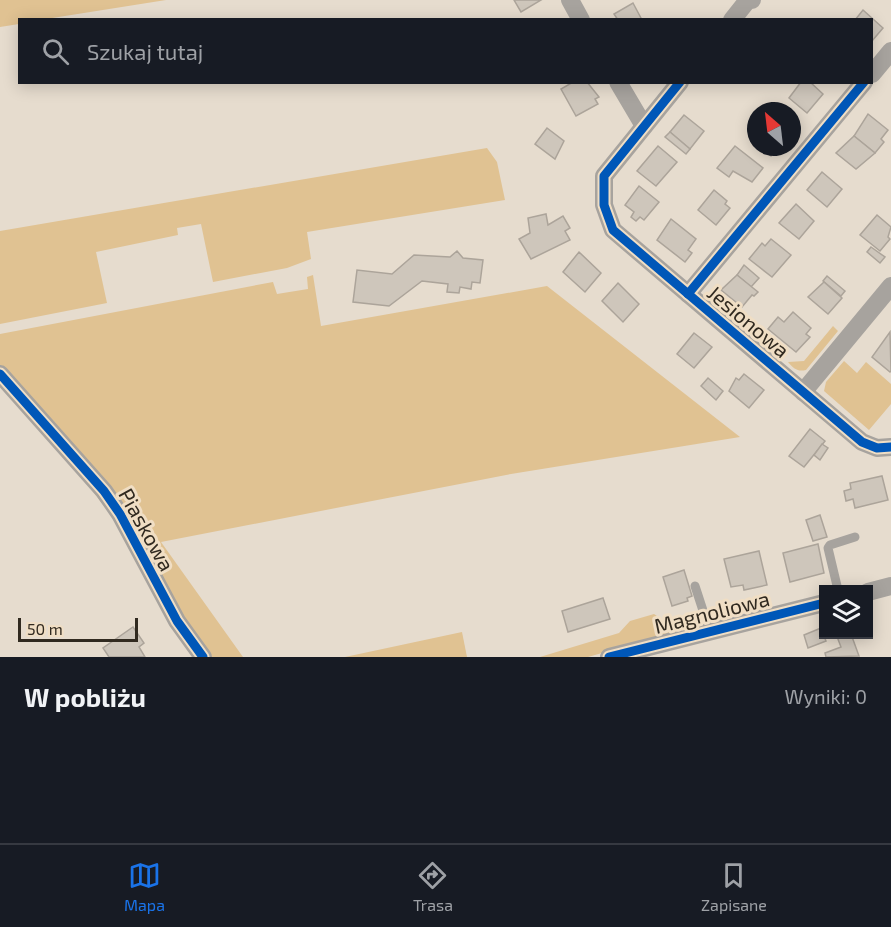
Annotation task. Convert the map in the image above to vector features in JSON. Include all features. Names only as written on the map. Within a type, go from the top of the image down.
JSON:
[{"type":"street","points":[[570,0],[580,18]]},
{"type":"street","points":[[734,18],[748,0],[752,0]]},
{"type":"street","points":[[873,73],[891,51]]},
{"type":"street","points":[[619,84],[644,126]]},
{"type":"street","name":"Jesionowa","points":[[678,84],[604,176],[602,192],[613,230],[621,240],[862,442],[877,448],[891,447]]},
{"type":"street","points":[[688,294],[862,84]]},
{"type":"street","points":[[803,392],[891,286]]},
{"type":"street","name":"Piaskowa","points":[[0,374],[104,491],[120,514],[177,621],[203,657]]},
{"type":"street","points":[[873,591],[891,586]]},
{"type":"street","name":"Magnoliowa","points":[[609,657],[819,604]]},
{"type":"lane","points":[[837,585],[828,548],[855,537]]},
{"type":"lane","points":[[695,586],[710,632]]},
{"type":"shaded area","points":[[0,0],[166,0],[52,18],[18,18],[18,24],[0,27]]},
{"type":"shaded area","points":[[487,148],[497,162],[505,200],[307,232],[311,259],[287,268],[213,282],[201,224],[177,228],[178,235],[96,252],[107,303],[0,324],[0,231]]},
{"type":"shaded area","points":[[313,275],[321,326],[547,286],[740,437],[511,474],[161,542],[243,657],[210,657],[156,575],[0,368],[0,334],[273,282],[277,294],[308,289],[307,277]]},
{"type":"shaded area","points":[[833,326],[838,331],[806,370],[796,369],[788,362],[804,361]]},
{"type":"shaded area","points":[[844,361],[857,373],[866,362],[891,384],[891,404],[869,430],[824,391],[826,382]]},
{"type":"shaded area","points":[[654,614],[669,624],[687,619],[689,628],[588,657],[540,657],[619,633],[630,621]]},
{"type":"shaded area","points":[[462,632],[467,657],[345,657]]},
{"type":"building","points":[[514,0],[541,0],[521,12]]},
{"type":"building","points":[[633,3],[641,18],[617,18],[614,14]]},
{"type":"building","points":[[863,10],[872,18],[857,18]]},
{"type":"building","points":[[873,19],[883,28],[873,40]]},
{"type":"building","points":[[570,84],[589,84],[599,97],[595,99],[598,104],[576,116],[561,89]]},
{"type":"building","points":[[800,84],[812,84],[823,94],[807,113],[801,108],[801,102],[794,102],[789,98]]},
{"type":"building","points":[[868,114],[888,130],[881,139],[884,142],[875,153],[854,136]]},
{"type":"building","points":[[684,115],[704,131],[690,149],[670,132]]},
{"type":"building","points":[[547,128],[564,141],[555,159],[535,144]]},
{"type":"building","points":[[670,132],[690,149],[686,154],[665,137]]},
{"type":"building","points":[[854,136],[875,153],[856,169],[836,153]]},
{"type":"building","points":[[658,146],[677,162],[656,186],[637,171]]},
{"type":"building","points":[[735,146],[763,168],[752,182],[733,171],[729,177],[717,168]]},
{"type":"building","points":[[822,172],[842,189],[827,207],[807,190]]},
{"type":"building","points":[[639,186],[659,202],[644,220],[640,217],[636,221],[631,217],[634,212],[625,205]]},
{"type":"building","points":[[714,190],[727,201],[725,204],[730,208],[716,225],[698,210]]},
{"type":"building","points":[[796,204],[814,221],[799,239],[779,223]]},
{"type":"building","points":[[546,214],[548,225],[563,216],[570,228],[565,231],[570,240],[531,259],[519,239],[530,233],[528,218]]},
{"type":"building","points":[[877,215],[891,227],[888,237],[890,239],[880,251],[860,235]]},
{"type":"building","points":[[671,219],[696,239],[688,250],[692,253],[685,262],[657,240]]},
{"type":"building","points":[[771,239],[791,255],[772,277],[749,259],[762,243],[765,246]]},
{"type":"building","points":[[871,247],[885,257],[880,263],[867,252]]},
{"type":"building","points":[[457,251],[463,258],[483,260],[480,283],[472,282],[471,289],[460,287],[459,293],[447,292],[448,284],[422,281],[389,306],[353,302],[357,270],[392,274],[414,255],[450,257]]},
{"type":"building","points":[[579,252],[601,273],[585,292],[563,272]]},
{"type":"building","points":[[744,265],[759,278],[751,287],[737,275]]},
{"type":"building","points":[[737,275],[758,292],[752,295],[742,307],[721,290]]},
{"type":"building","points":[[827,276],[845,291],[841,296],[823,281]]},
{"type":"building","points":[[824,282],[842,298],[828,314],[808,297]]},
{"type":"building","points":[[618,283],[639,304],[623,322],[602,301]]},
{"type":"building","points":[[793,312],[811,328],[806,334],[810,337],[796,352],[768,329],[778,317],[784,322]]},
{"type":"building","points":[[890,332],[891,371],[890,372],[872,357]]},
{"type":"building","points":[[694,333],[712,347],[694,368],[677,354]]},
{"type":"building","points":[[744,374],[764,390],[749,408],[729,391],[736,378],[739,380]]},
{"type":"building","points":[[708,378],[723,391],[716,400],[701,386]]},
{"type":"building","points":[[810,429],[825,441],[804,467],[789,456]]},
{"type":"building","points":[[822,444],[828,448],[820,460],[814,455]]},
{"type":"building","points":[[882,476],[888,500],[855,508],[853,499],[846,501],[844,491],[851,489],[850,483]]},
{"type":"building","points":[[820,515],[827,537],[813,541],[806,520]]},
{"type":"building","points":[[818,544],[824,573],[790,582],[783,553]]},
{"type":"building","points":[[759,551],[767,585],[744,590],[743,585],[731,587],[724,559]]},
{"type":"building","points":[[684,570],[692,596],[687,598],[688,601],[672,606],[663,577]]},
{"type":"building","points":[[603,598],[610,619],[568,632],[562,611]]},
{"type":"building","points":[[133,627],[144,643],[139,647],[145,657],[109,657],[103,648]]},
{"type":"building","points":[[819,629],[819,639],[826,641],[808,648],[804,635]]},
{"type":"building","points":[[838,639],[853,639],[859,656],[826,657],[825,653],[841,647]]},
{"type":"cycle path","points":[[678,84],[604,176],[604,205],[613,230],[862,442],[877,448],[891,447]]},
{"type":"cycle path","points":[[688,294],[862,84]]},
{"type":"cycle path","points":[[0,374],[104,491],[120,514],[177,621],[203,657]]},
{"type":"cycle path","points":[[609,657],[819,604]]}]
